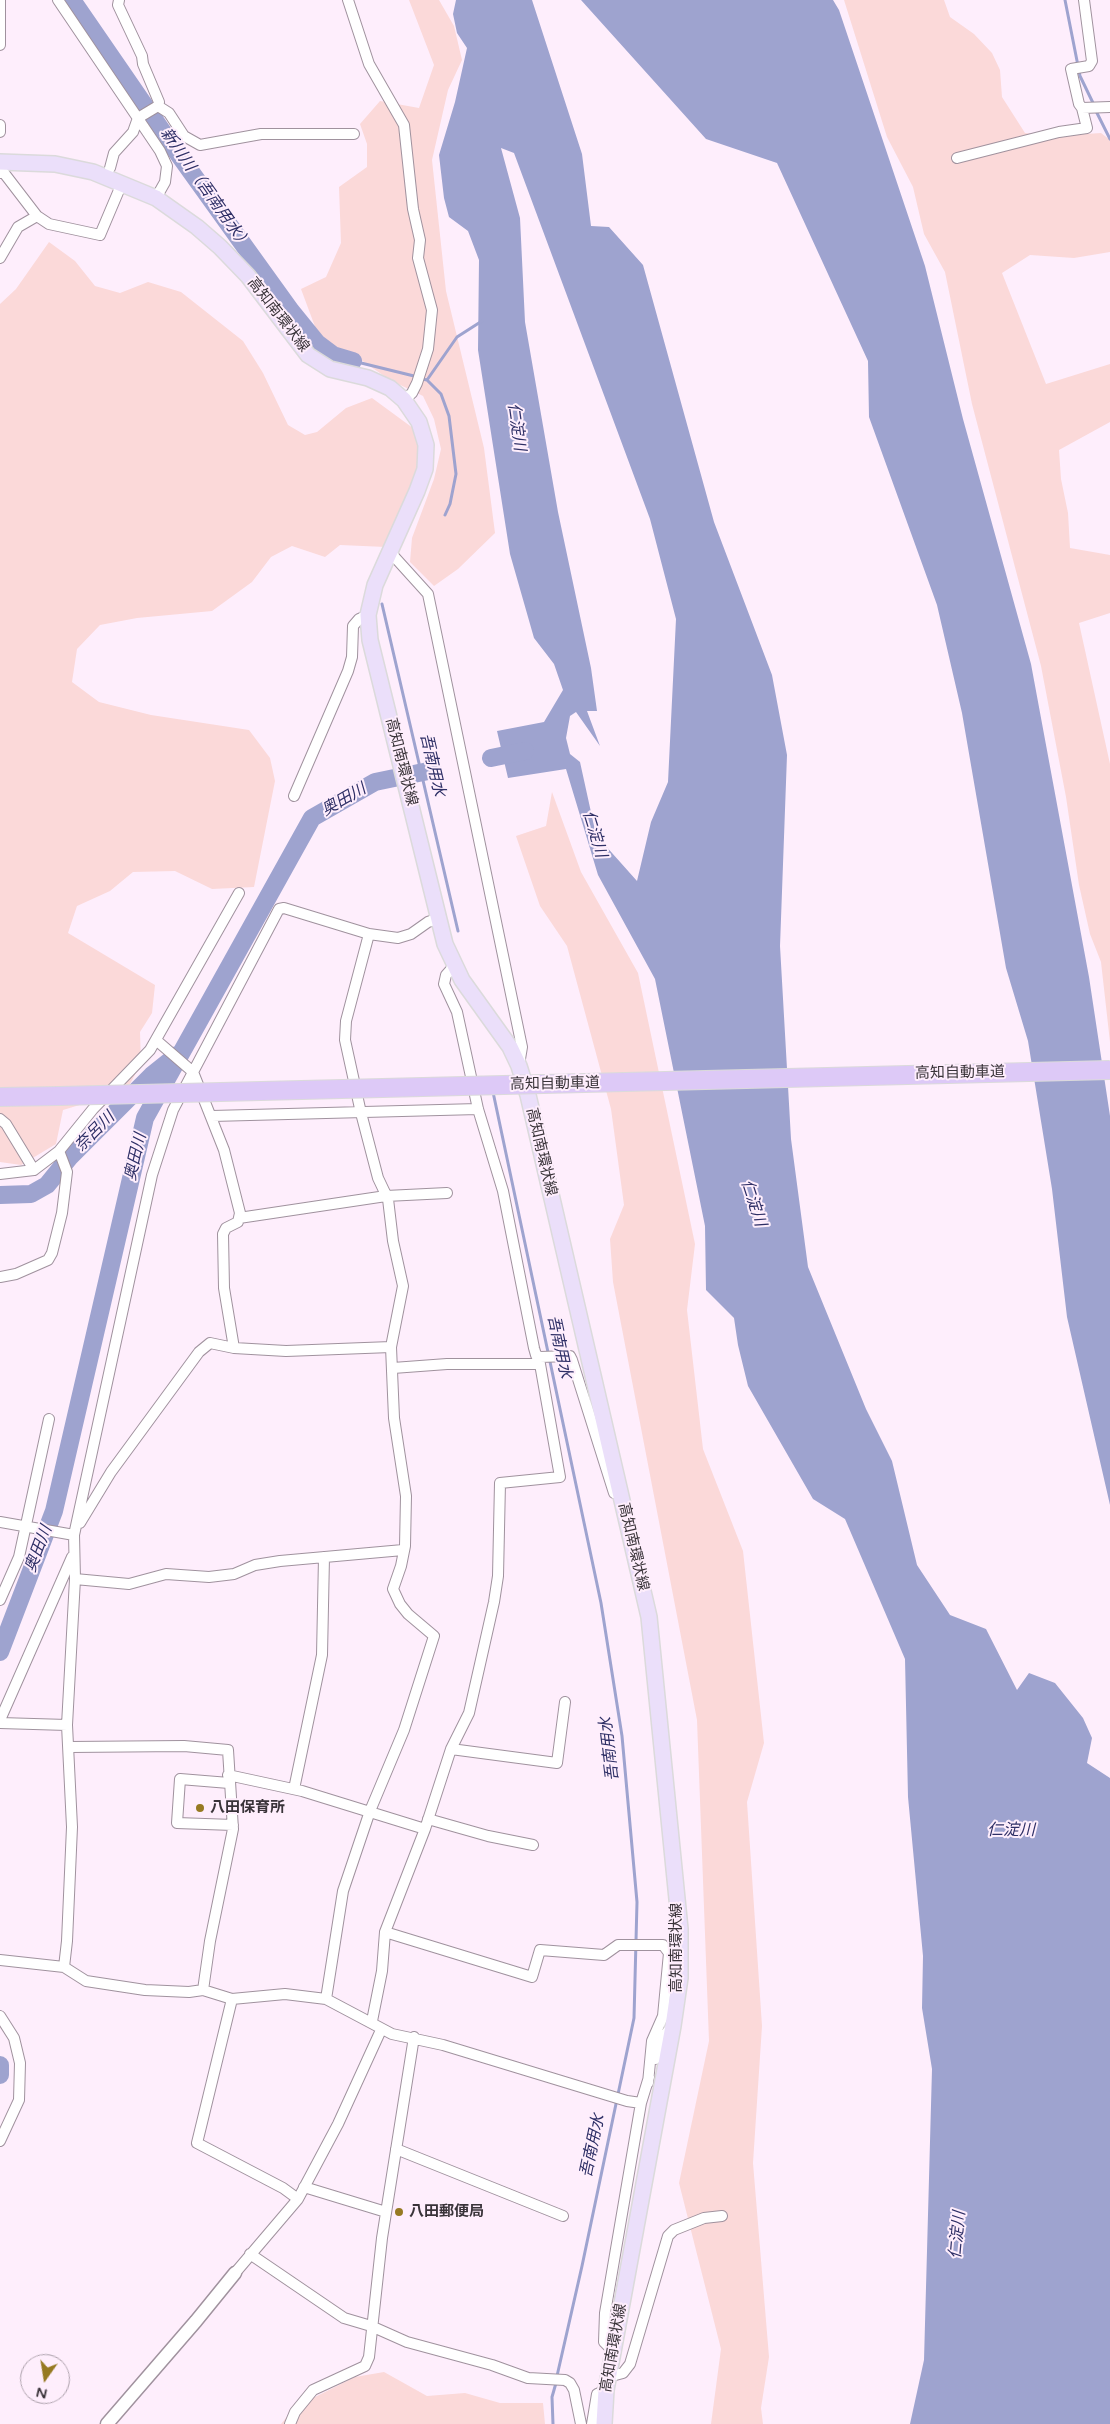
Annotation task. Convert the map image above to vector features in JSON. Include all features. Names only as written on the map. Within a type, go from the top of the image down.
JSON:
[{"type":"highway","name":"高知自動車道","points":[[0,1097],[1110,1070]]},
{"type":"main road","name":"高知南環状線","points":[[0,162],[55,164],[93,172],[156,198],[197,227],[226,253],[248,276],[308,355],[330,369],[368,378],[390,388],[404,400],[419,422],[426,445],[425,469],[375,585],[368,616],[370,640],[439,918],[454,966],[462,980],[497,1027],[519,1066],[528,1095],[649,1617],[680,1929],[680,1978],[673,2026],[607,2383],[604,2424]]},
{"type":"street","points":[[0,0],[0,45]]},
{"type":"street","points":[[58,0],[148,112],[160,151],[167,166],[165,182],[156,198]]},
{"type":"street","points":[[110,168],[114,153],[148,112],[159,102],[143,64],[142,56],[118,5],[118,0]]},
{"type":"street","points":[[348,0],[369,64],[404,125],[413,209],[420,240],[418,258],[432,310],[428,349],[417,383],[412,393],[404,400]]},
{"type":"street","points":[[1084,0],[1092,61],[1089,66],[1071,69],[1079,104],[1085,108],[1110,107]]},
{"type":"street","points":[[957,158],[1059,132],[1088,128],[1085,108]]},
{"type":"street","points":[[148,112],[169,113],[184,136],[200,145],[261,134],[354,134]]},
{"type":"street","points":[[0,125],[0,132]]},
{"type":"street","points":[[0,173],[4,174],[37,216],[49,224],[100,235],[122,183]]},
{"type":"street","points":[[0,258],[18,227],[37,216]]},
{"type":"street","points":[[390,552],[428,594],[522,1047],[519,1066]]},
{"type":"street","points":[[294,796],[348,671],[352,657],[354,626],[359,619],[368,616]]},
{"type":"street","points":[[0,1174],[34,1170],[59,1151],[93,1109],[156,1040],[239,894]]},
{"type":"street","points":[[64,1967],[67,1942],[72,1826],[70,1747],[67,1725],[75,1579],[74,1553],[69,1534],[152,1175],[174,1110],[279,910],[284,908],[368,934],[398,938],[411,934],[428,922],[439,918]]},
{"type":"street","points":[[326,1999],[342,1891],[370,1811],[404,1730],[434,1636],[408,1614],[400,1604],[393,1589],[401,1566],[406,1496],[394,1418],[391,1346],[403,1286],[386,1196],[378,1178],[360,1113],[346,1040],[346,1021],[368,934]]},
{"type":"street","points":[[372,2021],[382,1971],[385,1932],[425,1829],[451,1749],[469,1713],[498,1576],[500,1483],[560,1477],[539,1359],[503,1191],[478,1109],[458,1012],[444,984],[446,975],[454,966]]},
{"type":"street","points":[[156,1040],[193,1072],[224,1150],[240,1213],[238,1222],[226,1228],[223,1234],[224,1288],[234,1348]]},
{"type":"street","points":[[120,1100],[122,1079]]},
{"type":"street","points":[[212,1116],[478,1109]]},
{"type":"street","points":[[0,1119],[6,1124],[34,1170]]},
{"type":"street","points":[[0,1277],[16,1274],[48,1260],[52,1253],[62,1213],[67,1172],[59,1151]]},
{"type":"street","points":[[239,1218],[386,1196],[447,1193]]},
{"type":"street","points":[[69,1534],[111,1472],[200,1352],[210,1343],[234,1348],[286,1351],[391,1346]]},
{"type":"street","points":[[393,1368],[570,1356],[576,1369],[640,1574]]},
{"type":"street","points":[[0,1600],[32,1527],[48,1419]]},
{"type":"street","points":[[1,1519],[69,1534]]},
{"type":"street","points":[[75,1579],[128,1584],[166,1574],[209,1577],[234,1574],[255,1565],[280,1561],[403,1550]]},
{"type":"street","points":[[67,1725],[0,1722],[74,1553]]},
{"type":"street","points":[[294,1789],[322,1655],[324,1557]]},
{"type":"street","points":[[451,1749],[557,1763],[566,1702]]},
{"type":"street","points":[[70,1747],[184,1746],[228,1750],[233,1825],[205,1970],[203,1990]]},
{"type":"street","points":[[233,1825],[177,1823],[180,1779],[229,1779],[294,1789],[425,1829]]},
{"type":"street","points":[[428,1819],[488,1836],[533,1845]]},
{"type":"street","points":[[385,1932],[532,1977],[540,1950],[604,1955],[618,1945],[663,1945],[669,1953],[663,2016],[652,2042],[648,2082]]},
{"type":"street","points":[[0,1960],[64,1967],[86,1981],[146,1990],[189,1992],[203,1990],[232,1999],[286,1994],[326,1999],[372,2021],[381,2030],[414,2037],[627,2101],[641,2103]]},
{"type":"street","points":[[232,1999],[196,2143],[282,2188],[298,2199]]},
{"type":"street","points":[[0,2016],[14,2038],[20,2063],[19,2100],[0,2141]]},
{"type":"street","points":[[613,2351],[604,2342],[605,2313],[641,2103],[661,2039],[666,2031],[673,2026]]},
{"type":"street","points":[[107,2424],[190,2329],[250,2254],[298,2199],[338,2124],[381,2030]]},
{"type":"street","points":[[290,2424],[295,2412],[313,2390],[365,2366],[369,2357],[371,2326],[386,2212],[414,2037]]},
{"type":"street","points":[[396,2150],[563,2216]]},
{"type":"street","points":[[304,2187],[386,2212]]},
{"type":"street","points":[[592,2424],[597,2394],[607,2383],[623,2373],[630,2364],[668,2236],[674,2230],[704,2218],[722,2216]]},
{"type":"street","points":[[250,2254],[344,2318],[371,2326],[406,2342],[540,2380],[565,2380],[570,2383],[574,2390],[581,2424]]},
{"type":"shaded area","points":[[409,0],[439,0],[454,26],[462,60],[448,90],[432,160],[446,291],[484,448],[495,533],[458,569],[434,586],[410,562],[412,538],[434,479],[441,449],[434,419],[423,396],[390,380],[361,360],[338,351],[317,332],[301,289],[326,277],[341,243],[339,187],[367,167],[367,144],[360,124],[380,101],[419,108],[434,65]]},
{"type":"shaded area","points":[[844,0],[944,0],[950,17],[974,34],[992,53],[1000,70],[1002,97],[1025,133],[1055,136],[1101,133],[1110,140],[1110,252],[1074,258],[1030,255],[1002,273],[1046,384],[1110,364],[1110,422],[1059,450],[1061,479],[1068,513],[1070,548],[1110,555],[1110,613],[1079,623],[1110,764],[1110,1042],[1101,962],[1090,934],[1079,885],[1066,797],[1041,666],[972,404],[945,272],[924,234],[913,187],[887,137]]},
{"type":"shaded area","points":[[49,242],[75,261],[95,286],[120,293],[148,282],[181,292],[243,341],[263,373],[288,425],[305,435],[317,432],[346,408],[372,398],[417,431],[419,457],[411,494],[386,547],[340,545],[325,557],[292,546],[271,557],[252,582],[212,611],[137,618],[100,625],[77,649],[72,682],[99,702],[151,715],[249,730],[270,758],[275,781],[254,887],[212,889],[175,871],[133,872],[110,891],[77,906],[68,933],[155,985],[152,1013],[140,1032],[141,1064],[126,1091],[63,1110],[56,1144],[21,1165],[0,1162],[0,304],[16,289]]},
{"type":"shaded area","points":[[552,792],[581,872],[638,973],[695,1244],[687,1310],[703,1449],[743,1551],[764,1743],[747,1802],[762,2026],[753,2163],[769,2357],[761,2408],[763,2424],[711,2424],[721,2349],[679,2183],[709,2041],[697,1720],[613,1282],[610,1239],[624,1205],[611,1109],[567,946],[540,906],[516,836],[546,826]]},
{"type":"shaded area","points":[[384,2372],[427,2396],[465,2393],[500,2403],[543,2403],[545,2424],[281,2424],[295,2407],[355,2377]]},
{"type":"water","name":"仁淀川","points":[[456,0],[532,0],[582,154],[591,226],[609,227],[643,265],[714,522],[772,675],[787,755],[780,946],[791,1139],[808,1267],[866,1409],[892,1461],[917,1565],[950,1615],[986,1629],[1017,1690],[1029,1673],[1055,1683],[1083,1718],[1092,1738],[1087,1763],[1110,1778],[1110,2424],[910,2424],[924,2360],[932,2069],[922,2008],[923,1956],[908,1797],[905,1659],[845,1519],[813,1499],[748,1386],[738,1345],[734,1318],[706,1290],[705,1226],[655,979],[598,875],[566,769],[508,778],[497,731],[544,722],[563,690],[554,664],[534,638],[510,554],[478,350],[479,260],[468,231],[449,217],[444,198],[439,155],[455,102],[467,48],[457,33],[453,14]],"holes":[[[501,148],[514,153],[650,519],[676,619],[668,782],[651,822],[637,881],[596,835],[580,762],[570,754],[566,738],[570,716],[576,712],[600,746],[587,711],[597,711],[591,668],[558,512],[525,322],[520,218]]]},
{"type":"water","points":[[581,0],[833,0],[839,10],[925,266],[963,419],[1031,664],[1089,977],[1110,1116],[1110,1505],[1067,1317],[1052,1189],[1028,1041],[1006,968],[962,713],[937,605],[869,417],[868,361],[777,163],[706,139]]},
{"type":"waterway","name":"新川川（吾南用水）","points":[[72,0],[176,151],[291,311],[317,343],[333,355],[353,361]]},
{"type":"waterway","points":[[1065,0],[1080,76],[1094,105]]},
{"type":"waterway","points":[[1096,111],[1110,139]]},
{"type":"waterway","points":[[427,380],[457,337],[482,321]]},
{"type":"waterway","points":[[353,361],[414,376]]},
{"type":"waterway","points":[[422,379],[427,380],[441,394],[449,416],[456,474],[450,504],[445,515]]},
{"type":"waterway","name":"吾南用水","points":[[382,604],[458,931]]},
{"type":"waterway","name":"奥田川","points":[[491,758],[525,751]]},
{"type":"waterway","name":"奥田川","points":[[0,1652],[54,1511],[145,1118],[312,818],[375,782],[433,770]]},
{"type":"waterway","name":"奈呂川","points":[[0,1195],[31,1194],[47,1185],[69,1158],[152,1075],[177,1055]]},
{"type":"waterway","name":"吾南用水","points":[[493,1092],[601,1603],[622,1736],[637,1902],[634,2018],[557,2376]]},
{"type":"waterway","name":"奥田川","points":[[0,2065],[0,2075]]},
{"type":"waterway","name":"吾南用水","points":[[553,2424],[552,2397],[556,2383]]},
{"type":"place","name":"八田保育所","points":[[200,1808]]},
{"type":"place","name":"八田郵便局","points":[[399,2212]]}]
